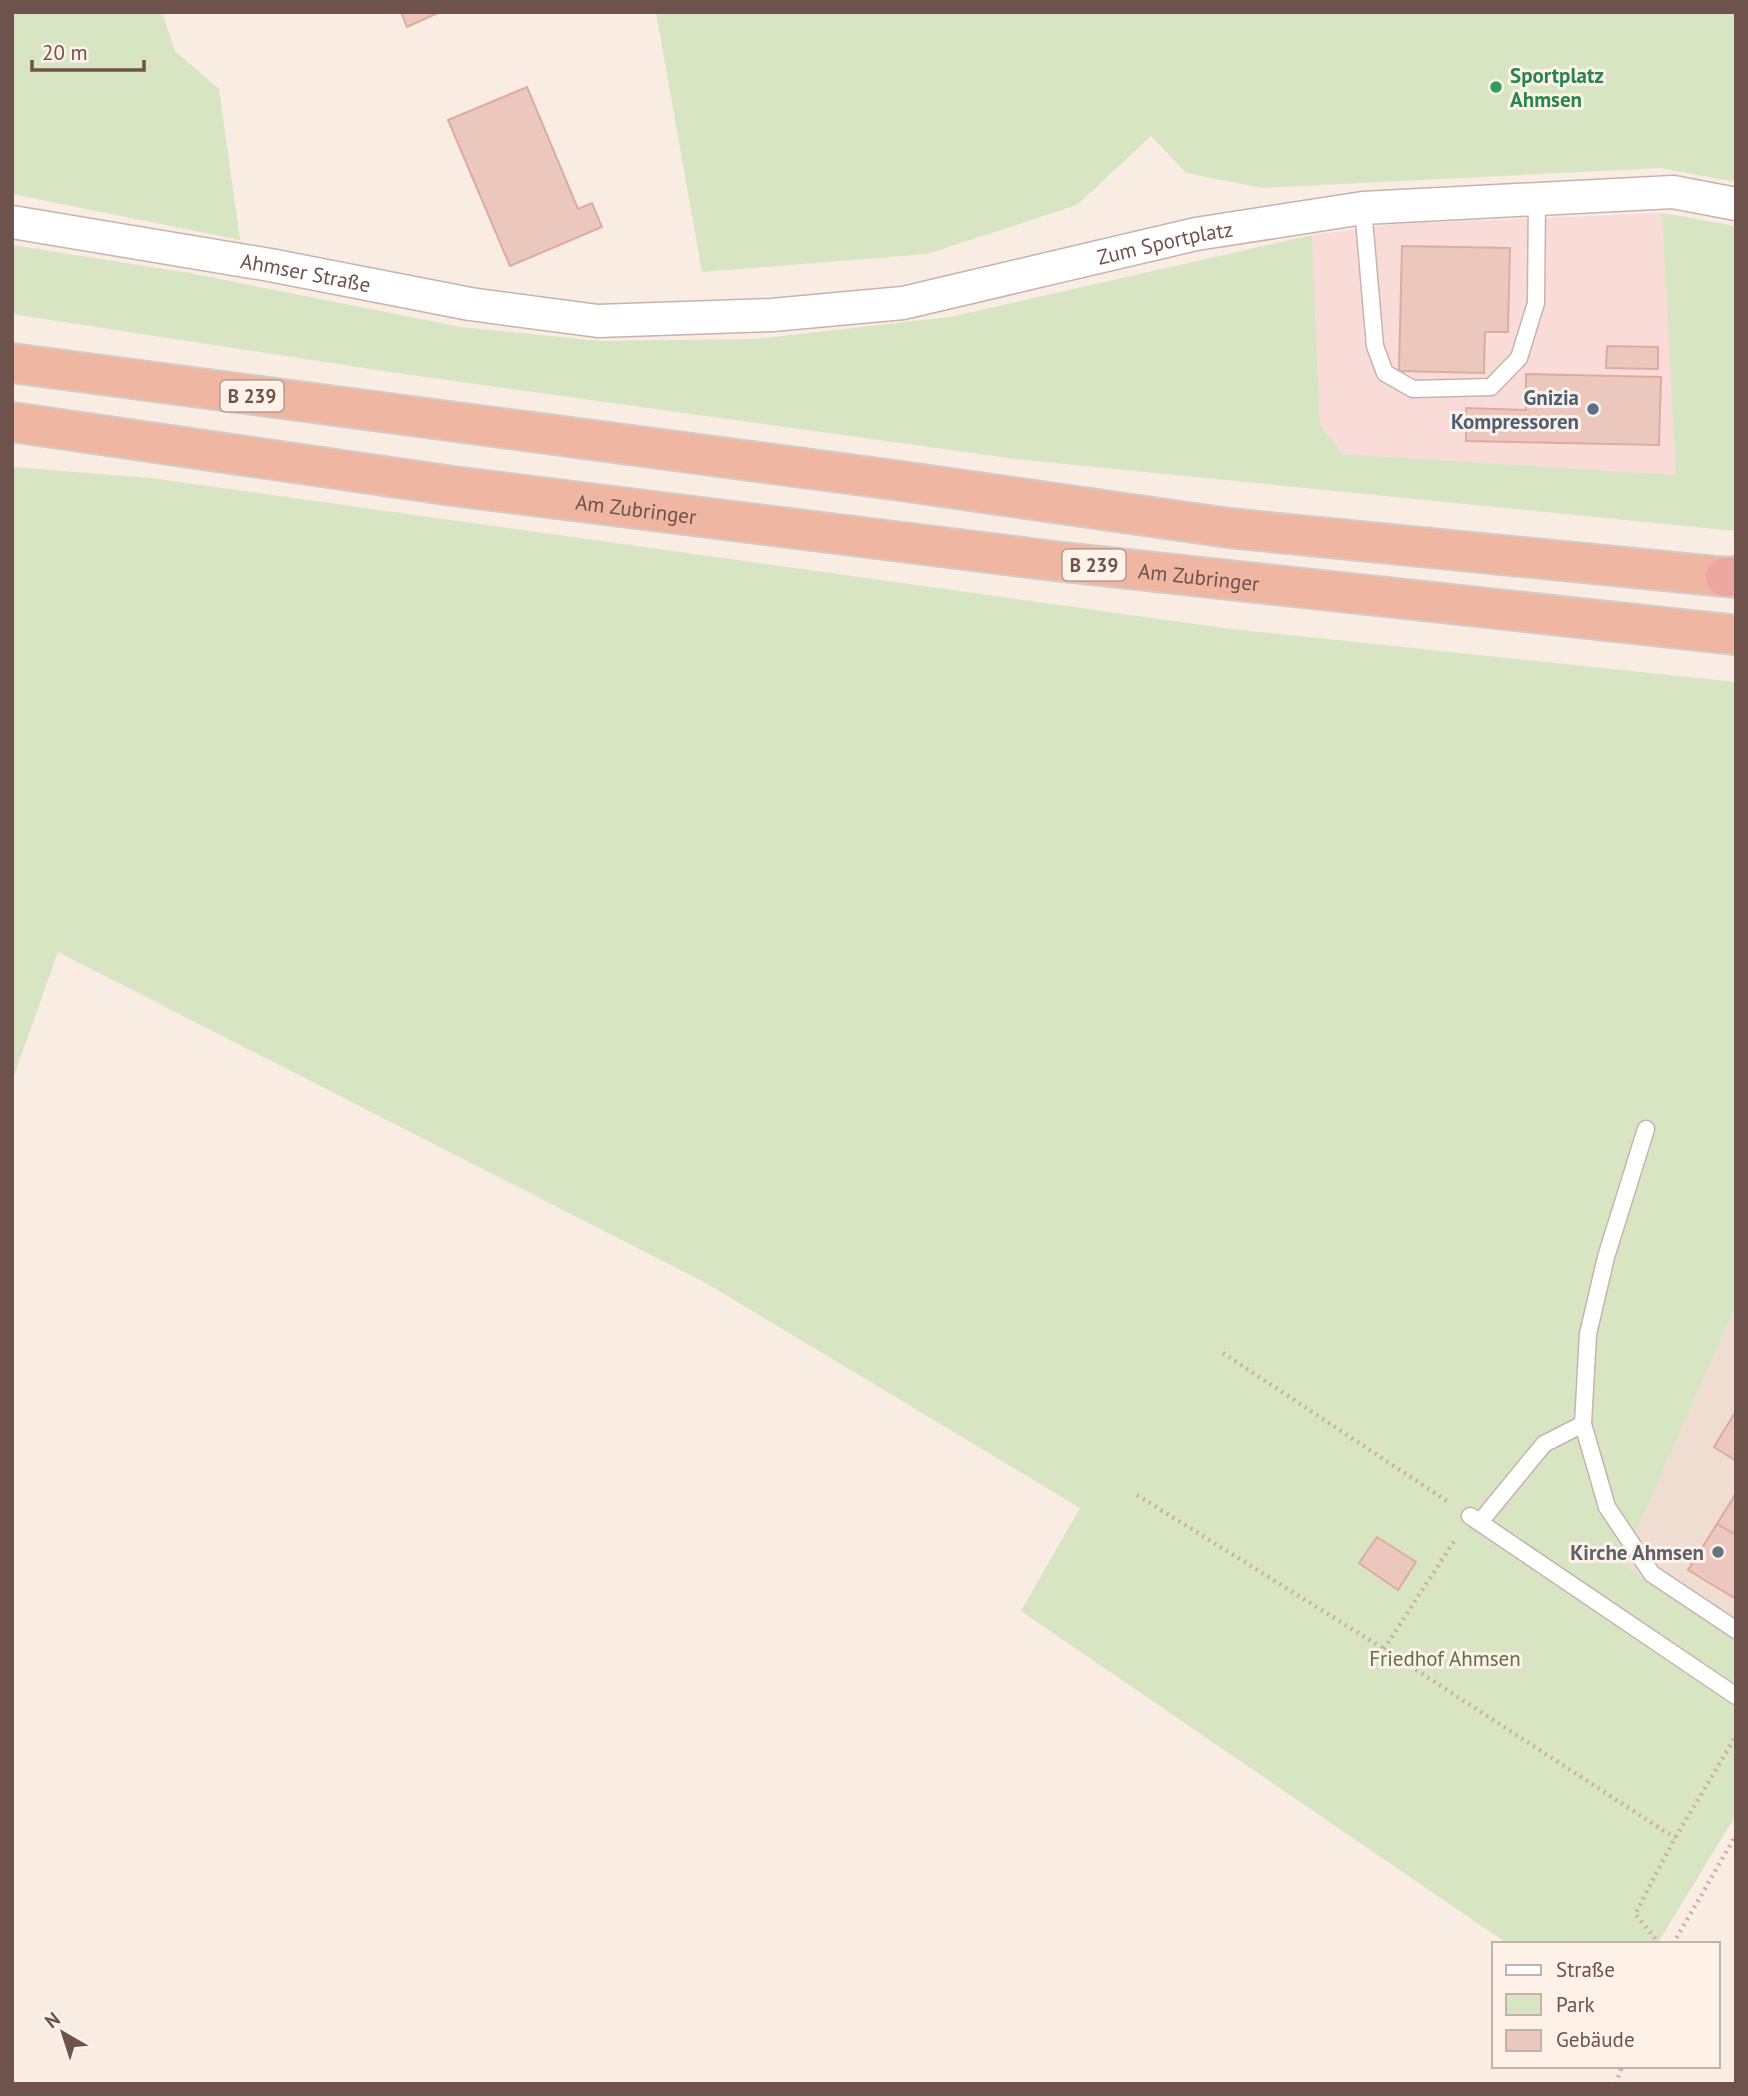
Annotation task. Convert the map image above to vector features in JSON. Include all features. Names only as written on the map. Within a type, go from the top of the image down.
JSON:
[{"type":"highway","name":"B 239","points":[[12,363],[492,429],[894,480],[1229,528],[1732,577]]},
{"type":"highway","name":"Am Zubringer","points":[[12,422],[453,486],[1054,561],[1736,635]]},
{"type":"street","name":"Zum Sportplatz","points":[[598,321],[772,315],[902,303],[1196,234],[1363,208],[1673,192],[1736,204]]},
{"type":"street","name":"Ahmser Straße","points":[[12,222],[270,265],[470,304],[598,321]]},
{"type":"lane","points":[[1363,208],[1376,346],[1385,373],[1413,389],[1492,387],[1519,359],[1536,303],[1537,198]]},
{"type":"lane","points":[[1646,1129],[1606,1257],[1588,1334],[1583,1424],[1607,1507],[1652,1574],[1736,1630]]},
{"type":"lane","points":[[1583,1424],[1544,1444],[1475,1519],[1736,1696]]},
{"type":"path","points":[[1223,1353],[1475,1519],[1384,1649]]},
{"type":"path","points":[[1137,1495],[1384,1649],[1675,1838]]},
{"type":"path","points":[[1658,1942],[1635,1914],[1675,1838],[1736,1736]]},
{"type":"path","points":[[1674,1942],[1736,1835]]},
{"type":"shaded area","points":[[1662,213],[1677,475],[1343,454],[1320,424],[1312,235],[1395,224]]},
{"type":"shaded area","points":[[1736,1305],[1736,1639],[1622,1564]]},
{"type":"green space","points":[[12,12],[162,12],[175,51],[219,89],[240,240],[12,194]]},
{"type":"green space","points":[[656,12],[1736,12],[1736,182],[1660,168],[1262,188],[1186,173],[1151,136],[1077,205],[927,254],[702,272]]},
{"type":"green space","points":[[1662,213],[1736,226],[1736,531],[1016,459],[397,373],[12,314],[12,245],[189,273],[461,327],[600,341],[755,339],[950,317],[1312,235],[1320,424],[1343,454],[1676,475]]},
{"type":"green space","name":"Friedhof Ahmsen","points":[[12,467],[150,478],[1231,629],[1736,682],[1736,1305],[1622,1564],[1736,1639],[1736,1815],[1658,1942],[1505,1942],[1021,1611],[1080,1508],[706,1283],[58,952],[12,1081]]},
{"type":"building","points":[[401,12],[440,12],[407,27]]},
{"type":"building","points":[[527,87],[578,209],[592,203],[602,227],[510,266],[448,120]]},
{"type":"building","points":[[1402,246],[1510,248],[1508,332],[1485,332],[1484,373],[1399,371]]},
{"type":"building","points":[[1607,346],[1658,347],[1658,369],[1606,368]]},
{"type":"building","name":"Gnizia Kompressoren","points":[[1526,374],[1661,377],[1659,445],[1466,441],[1466,408],[1526,410]]},
{"type":"building","points":[[1736,1411],[1736,1461],[1714,1447]]},
{"type":"building","points":[[1736,1493],[1736,1535],[1717,1524]]},
{"type":"building","name":"Kirche Ahmsen","points":[[1717,1524],[1736,1535],[1736,1599],[1688,1570]]},
{"type":"building","points":[[1377,1537],[1416,1562],[1398,1590],[1359,1563]]},
{"type":"place","name":"Sportplatz Ahmsen","points":[[1496,87]]},
{"type":"place","name":"Gnizia Kompressoren","points":[[1593,409]]},
{"type":"place","name":"Kirche Ahmsen","points":[[1718,1552]]}]
